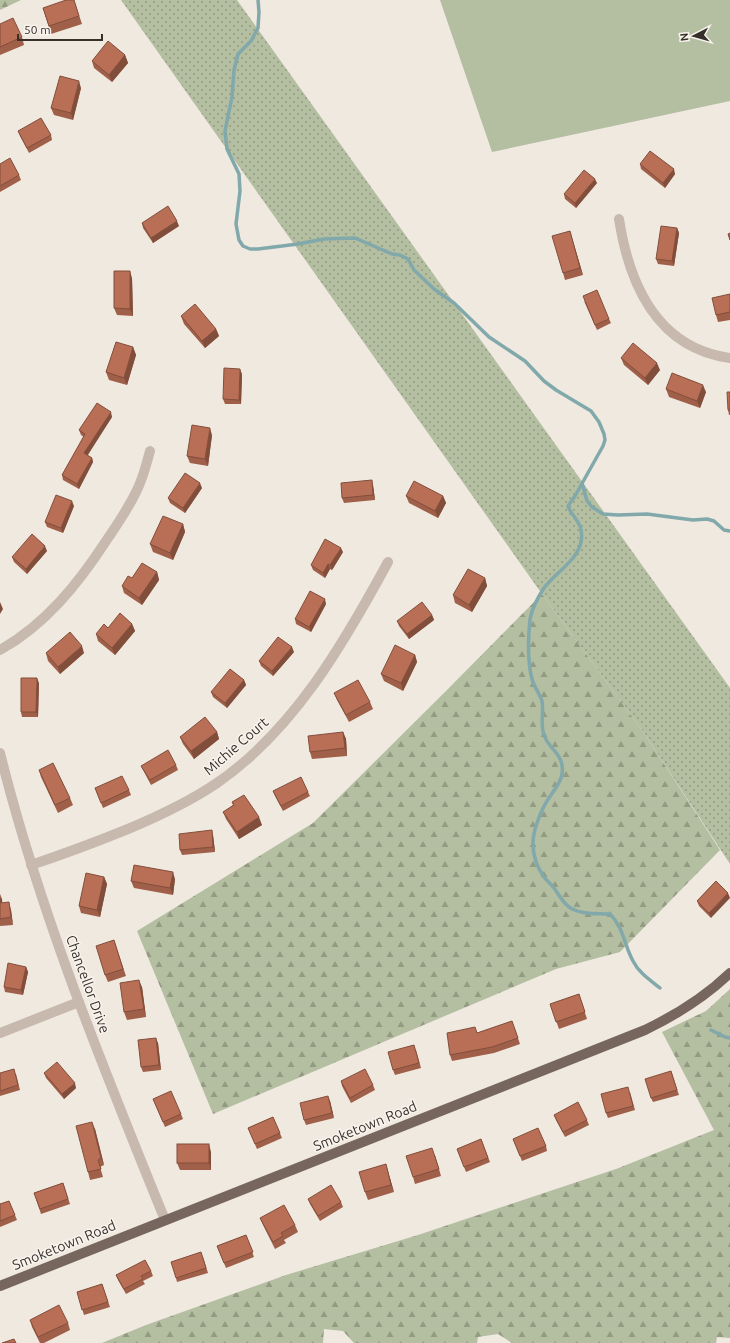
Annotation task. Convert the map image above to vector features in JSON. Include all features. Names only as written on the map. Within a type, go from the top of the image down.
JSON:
[{"type":"main road","name":"Smoketown Road","points":[[0,1286],[645,1030],[688,1007],[710,991],[730,973]]},
{"type":"street","points":[[619,219],[628,262],[649,307],[659,322],[671,334],[685,344],[716,356],[730,358]]},
{"type":"street","points":[[0,650],[30,630],[50,612],[71,589],[123,516],[137,490],[150,451]]},
{"type":"street","name":"Michie Court","points":[[31,865],[79,849],[154,818],[185,803],[217,783],[237,768],[281,725],[334,656],[388,562]]},
{"type":"street","name":"Chancellor Drive","points":[[0,753],[14,810],[31,865],[79,1002],[128,1131],[165,1220]]},
{"type":"street","points":[[0,1033],[79,1002]]},
{"type":"green space","points":[[0,0],[21,0],[0,10]]},
{"type":"green space","points":[[121,0],[237,0],[730,688],[730,864],[644,733],[542,594]]},
{"type":"green space","points":[[440,0],[730,0],[730,101],[492,152]]},
{"type":"green space","points":[[542,594],[644,733],[720,850],[620,952],[556,969],[213,1114],[137,931],[313,823]]},
{"type":"green space","points":[[730,989],[730,1338],[717,1337],[716,1343],[512,1343],[498,1334],[478,1337],[477,1343],[354,1343],[343,1331],[324,1329],[323,1343],[102,1343],[146,1325],[286,1275],[418,1235],[616,1169],[714,1130],[662,1032],[706,1011]]},
{"type":"building","points":[[66,0],[74,0],[79,16],[49,26],[43,8]]},
{"type":"building","points":[[13,18],[22,37],[0,47],[0,24]]},
{"type":"building","points":[[108,41],[125,55],[109,75],[92,61]]},
{"type":"building","points":[[60,76],[79,81],[71,113],[51,108]]},
{"type":"building","points":[[41,118],[51,135],[27,148],[18,131]]},
{"type":"building","points":[[650,151],[674,169],[663,183],[640,164]]},
{"type":"building","points":[[10,158],[19,175],[0,186],[0,164]]},
{"type":"building","points":[[584,170],[595,179],[575,203],[564,194]]},
{"type":"building","points":[[168,206],[177,221],[151,238],[142,223]]},
{"type":"building","points":[[661,226],[677,228],[672,261],[656,259]]},
{"type":"building","points":[[570,231],[580,268],[563,273],[552,236]]},
{"type":"building","points":[[114,271],[130,271],[130,309],[114,308]]},
{"type":"building","points":[[597,290],[609,319],[595,325],[583,296]]},
{"type":"building","points":[[730,294],[730,312],[716,315],[712,298]]},
{"type":"building","points":[[195,304],[216,329],[202,341],[181,316]]},
{"type":"building","points":[[116,342],[133,347],[124,378],[106,372]]},
{"type":"building","points":[[633,343],[657,363],[645,378],[621,358]]},
{"type":"building","points":[[224,368],[240,369],[239,400],[223,399]]},
{"type":"building","points":[[672,373],[703,385],[697,401],[666,389]]},
{"type":"building","points":[[727,392],[730,392],[730,410],[728,410]]},
{"type":"building","points":[[97,403],[111,412],[84,453],[92,458],[77,484],[62,475],[85,434],[79,430]]},
{"type":"building","points":[[192,425],[210,428],[205,459],[187,456]]},
{"type":"building","points":[[185,473],[200,483],[183,508],[168,498]]},
{"type":"building","points":[[372,480],[373,495],[342,498],[341,483]]},
{"type":"building","points":[[414,481],[443,496],[435,511],[406,496]]},
{"type":"building","points":[[56,495],[72,501],[61,528],[45,522]]},
{"type":"building","points":[[163,516],[183,524],[170,553],[150,544]]},
{"type":"building","points":[[32,534],[45,546],[26,569],[12,557]]},
{"type":"building","points":[[325,539],[341,548],[330,565],[328,564],[323,573],[311,565]]},
{"type":"building","points":[[142,563],[157,572],[139,598],[122,586],[128,576],[132,578]]},
{"type":"building","points":[[468,569],[485,578],[469,605],[453,595]]},
{"type":"building","points":[[310,591],[325,599],[309,627],[295,619]]},
{"type":"building","points":[[422,602],[432,615],[407,634],[397,621]]},
{"type":"building","points":[[120,613],[132,624],[112,648],[96,634],[104,624],[108,628]]},
{"type":"building","points":[[70,632],[82,646],[58,667],[46,653]]},
{"type":"building","points":[[278,637],[292,647],[272,671],[259,661]]},
{"type":"building","points":[[395,645],[415,655],[401,683],[381,674]]},
{"type":"building","points":[[230,669],[244,680],[225,703],[211,692]]},
{"type":"building","points":[[21,678],[37,678],[36,712],[21,712]]},
{"type":"building","points":[[358,680],[370,702],[346,715],[334,693]]},
{"type":"building","points":[[205,717],[217,732],[191,751],[180,737]]},
{"type":"building","points":[[343,732],[345,748],[310,752],[308,736]]},
{"type":"building","points":[[168,750],[176,765],[150,780],[141,766]]},
{"type":"building","points":[[53,763],[70,798],[55,805],[39,770]]},
{"type":"building","points":[[122,776],[129,790],[101,803],[95,788]]},
{"type":"building","points":[[301,777],[308,792],[281,806],[273,791]]},
{"type":"building","points":[[244,795],[259,817],[237,832],[223,812],[234,805],[232,802]]},
{"type":"building","points":[[212,830],[213,847],[180,850],[179,834]]},
{"type":"building","points":[[134,865],[173,872],[170,888],[131,881]]},
{"type":"building","points":[[86,873],[104,877],[97,910],[79,906]]},
{"type":"building","points":[[716,881],[728,893],[709,913],[697,901]]},
{"type":"building","points":[[0,899],[1,903],[9,902],[11,917],[0,919]]},
{"type":"building","points":[[114,940],[123,969],[105,975],[96,946]]},
{"type":"building","points":[[8,963],[26,967],[21,990],[4,987]]},
{"type":"building","points":[[139,980],[144,1009],[124,1012],[120,983]]},
{"type":"building","points":[[579,994],[585,1012],[556,1022],[550,1004]]},
{"type":"building","points":[[512,1021],[518,1038],[492,1047],[450,1055],[447,1033],[475,1027],[477,1033]]},
{"type":"building","points":[[156,1038],[159,1065],[141,1067],[138,1040]]},
{"type":"building","points":[[414,1045],[419,1063],[393,1070],[388,1052]]},
{"type":"building","points":[[57,1062],[75,1083],[62,1094],[44,1073]]},
{"type":"building","points":[[14,1069],[18,1085],[0,1091],[0,1073]]},
{"type":"building","points":[[365,1069],[373,1085],[350,1098],[341,1081]]},
{"type":"building","points":[[671,1071],[677,1090],[651,1098],[645,1079]]},
{"type":"building","points":[[628,1087],[633,1106],[606,1113],[601,1094]]},
{"type":"building","points":[[171,1091],[181,1114],[163,1122],[153,1099]]},
{"type":"building","points":[[328,1096],[332,1113],[304,1120],[300,1103]]},
{"type":"building","points":[[578,1102],[587,1120],[563,1132],[554,1115]]},
{"type":"building","points":[[273,1117],[280,1133],[255,1144],[248,1128]]},
{"type":"building","points":[[92,1122],[101,1158],[98,1160],[101,1169],[88,1172],[76,1126]]},
{"type":"building","points":[[538,1128],[546,1146],[520,1156],[513,1139]]},
{"type":"building","points":[[481,1139],[488,1158],[464,1167],[457,1149]]},
{"type":"building","points":[[177,1144],[209,1144],[209,1163],[177,1163]]},
{"type":"building","points":[[432,1148],[439,1169],[413,1177],[406,1156]]},
{"type":"building","points":[[386,1164],[391,1185],[365,1192],[359,1172]]},
{"type":"building","points":[[63,1183],[68,1199],[40,1209],[34,1193]]},
{"type":"building","points":[[331,1185],[341,1202],[318,1216],[308,1199]]},
{"type":"building","points":[[9,1201],[15,1215],[0,1221],[0,1204]]},
{"type":"building","points":[[284,1205],[295,1225],[281,1233],[283,1236],[273,1242],[260,1218]]},
{"type":"building","points":[[246,1235],[253,1252],[224,1263],[217,1246]]},
{"type":"building","points":[[201,1252],[206,1268],[176,1278],[171,1262]]},
{"type":"building","points":[[145,1260],[151,1271],[141,1276],[143,1279],[124,1289],[116,1275]]},
{"type":"building","points":[[102,1284],[108,1302],[82,1310],[77,1292]]},
{"type":"building","points":[[59,1305],[68,1323],[38,1337],[30,1320]]},
{"type":"building","points":[[14,1339],[16,1343],[2,1343]]},
{"type":"waterway","points":[[258,0],[258,28],[251,41],[238,54],[234,70],[232,97],[225,131],[227,149],[239,174],[240,191],[236,224],[239,240],[243,246],[250,249],[258,249],[324,239],[355,238],[392,254],[400,255],[408,259],[414,270],[434,289],[454,303],[489,337],[525,361],[544,381],[556,390],[591,411],[599,422],[604,434],[605,440],[603,446],[568,506],[581,530],[579,548],[569,562],[544,588],[532,611],[530,619],[528,642],[530,672],[542,701],[542,722],[544,735],[559,757],[562,767],[560,781],[545,804],[537,823],[533,837],[533,851],[540,871],[569,907],[582,912],[610,914],[615,919],[635,965],[645,976],[660,988]]},
{"type":"waterway","points":[[582,483],[587,501],[592,507],[603,514],[647,514],[693,520],[707,519],[714,521],[724,530],[730,531]]},
{"type":"waterway","points":[[711,1030],[730,1038]]}]
